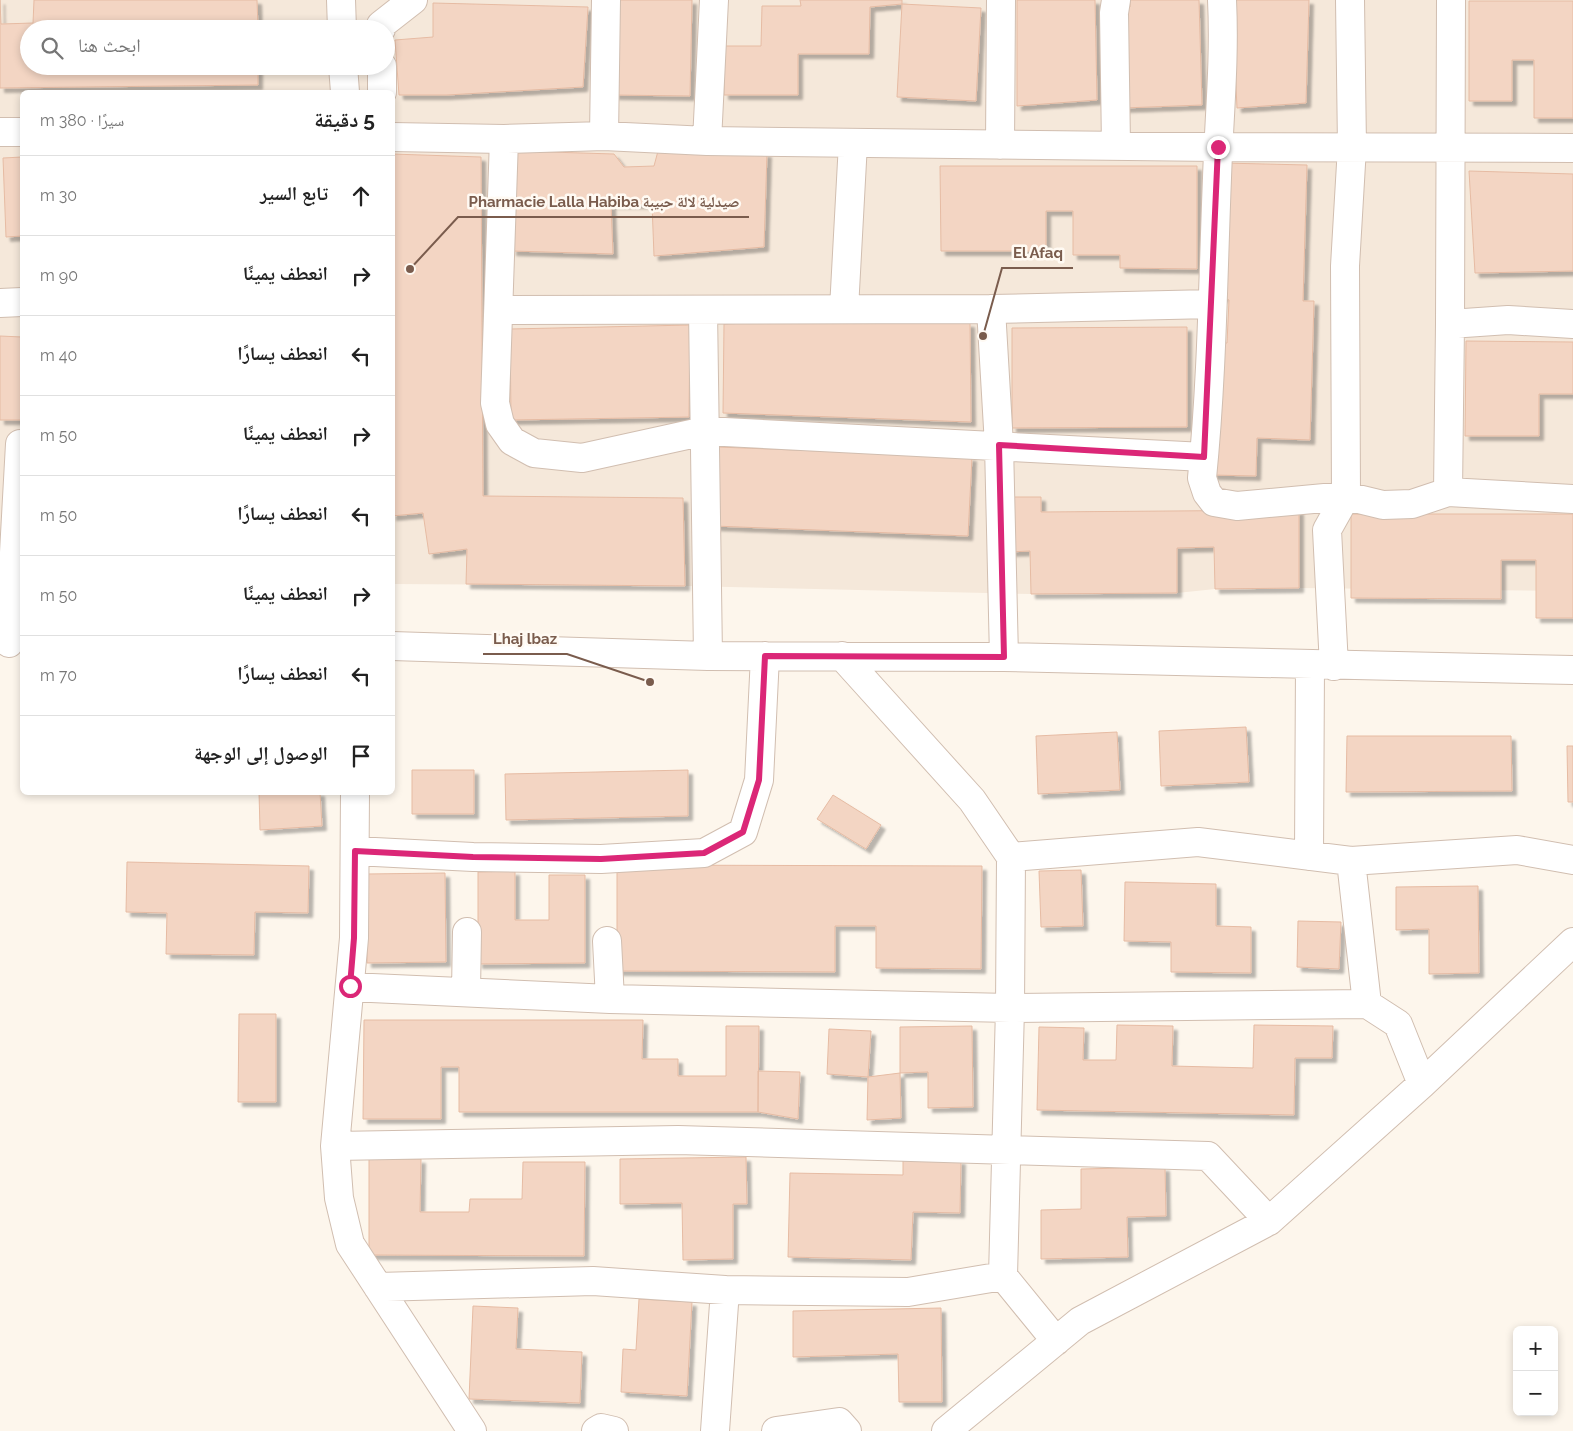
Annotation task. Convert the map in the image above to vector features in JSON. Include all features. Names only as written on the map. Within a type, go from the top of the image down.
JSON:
[{"type":"street","points":[[341,0],[342,20]]},
{"type":"street","points":[[387,20],[412,0]]},
{"type":"street","points":[[604,136],[606,0]]},
{"type":"street","points":[[707,141],[714,0]]},
{"type":"street","points":[[1000,144],[1001,0]]},
{"type":"street","points":[[1116,0],[1114,12],[1116,145]]},
{"type":"street","points":[[1222,0],[1223,89],[1218,147],[1212,304],[1202,478],[1207,493],[1214,502],[1237,506],[1346,496],[1383,505],[1412,504],[1448,492],[1573,499]]},
{"type":"street","points":[[1309,856],[1322,666],[1327,530],[1346,496],[1345,266],[1352,147],[1350,0]]},
{"type":"street","points":[[1448,492],[1451,0]]},
{"type":"street","points":[[344,75],[345,90]]},
{"type":"street","points":[[382,75],[382,90]]},
{"type":"street","points":[[0,132],[20,132]]},
{"type":"street","points":[[395,137],[504,139],[604,136],[707,141],[853,143],[1573,148]]},
{"type":"street","points":[[504,139],[500,310],[495,403],[500,424],[512,441],[534,453],[582,458],[705,431],[1204,457]]},
{"type":"street","points":[[844,309],[853,143]]},
{"type":"street","points":[[0,303],[20,302]]},
{"type":"street","points":[[500,310],[991,309],[1212,304]]},
{"type":"street","points":[[991,309],[999,445],[1004,657]]},
{"type":"street","points":[[703,310],[708,656]]},
{"type":"street","points":[[1450,324],[1508,320],[1573,324]]},
{"type":"street","points":[[10,643],[14,444]]},
{"type":"street","points":[[395,646],[708,656],[1004,657],[1322,666],[1573,670]]},
{"type":"street","points":[[355,851],[473,857],[601,859],[704,853],[743,832],[759,780],[765,656]]},
{"type":"street","points":[[842,656],[972,800],[1011,857],[1010,1008],[1003,1276],[1056,1341]]},
{"type":"street","points":[[355,795],[354,938],[335,1146],[339,1198],[350,1244],[472,1431]]},
{"type":"street","points":[[1011,857],[1198,842],[1351,861],[1517,850],[1573,860]]},
{"type":"street","points":[[1351,861],[1367,1004]]},
{"type":"street","points":[[466,991],[467,932]]},
{"type":"street","points":[[607,941],[610,999]]},
{"type":"street","points":[[946,1431],[1080,1322],[1269,1221],[1422,1084],[1573,942]]},
{"type":"street","points":[[350,986],[610,999],[1010,1008],[1367,1004],[1398,1024],[1422,1084]]},
{"type":"street","points":[[335,1146],[678,1140],[1208,1156],[1269,1221]]},
{"type":"street","points":[[378,1287],[593,1281],[725,1290],[908,1292],[1003,1276]]},
{"type":"street","points":[[715,1431],[725,1290]]},
{"type":"street","points":[[776,1431],[839,1422],[847,1431]]},
{"type":"street","points":[[596,1431],[602,1428],[614,1431]]},
{"type":"shaded area","points":[[0,0],[1573,0],[1573,591],[1299,588],[1215,589],[1177,593],[1031,594],[685,586],[395,584],[395,90],[20,90],[20,580],[0,579]]},
{"type":"building","points":[[0,0],[1,24],[20,23],[20,75],[258,75],[258,85],[0,88]]},
{"type":"building","points":[[34,0],[257,0],[258,20],[33,20]]},
{"type":"building","points":[[617,0],[692,0],[690,96],[614,95]]},
{"type":"building","points":[[800,0],[902,0],[902,4],[870,7],[869,54],[798,54],[798,95],[724,95],[724,46],[761,46],[762,6],[801,6]]},
{"type":"building","points":[[1017,0],[1095,0],[1097,100],[1017,106]]},
{"type":"building","points":[[1130,0],[1199,0],[1202,105],[1123,108],[1120,7],[1130,7]]},
{"type":"building","points":[[1232,0],[1309,0],[1306,103],[1237,108]]},
{"type":"building","points":[[1469,1],[1573,1],[1573,118],[1534,118],[1534,60],[1512,60],[1512,101],[1469,101]]},
{"type":"building","points":[[433,3],[588,7],[583,87],[447,95],[399,95],[395,40],[433,37]]},
{"type":"building","points":[[902,4],[981,8],[976,101],[897,97]]},
{"type":"building","points":[[517,151],[614,154],[624,167],[654,166],[658,151],[767,153],[764,247],[654,256],[652,204],[611,204],[613,254],[512,251]]},
{"type":"building","points":[[395,154],[481,157],[483,496],[683,498],[685,586],[466,584],[467,549],[429,554],[423,513],[395,516]]},
{"type":"building","points":[[20,157],[20,236],[6,237],[3,158]]},
{"type":"building","points":[[1223,163],[1307,165],[1303,301],[1314,301],[1310,440],[1257,438],[1256,476],[1212,475],[1217,343],[1227,343],[1229,300],[1219,295]]},
{"type":"building","points":[[940,166],[1197,166],[1197,269],[1120,268],[1120,255],[1073,255],[1073,211],[1046,211],[1046,251],[941,251]]},
{"type":"building","points":[[1469,171],[1573,174],[1573,271],[1475,273]]},
{"type":"building","points":[[817,320],[970,323],[971,422],[723,413],[724,324]]},
{"type":"building","points":[[690,325],[689,417],[511,420],[510,329]]},
{"type":"building","points":[[1187,327],[1187,427],[1012,428],[1012,328]]},
{"type":"building","points":[[0,336],[20,337],[20,420],[0,420]]},
{"type":"building","points":[[1466,341],[1573,342],[1573,394],[1539,394],[1539,436],[1465,436]]},
{"type":"building","points":[[718,447],[972,457],[968,536],[714,526]]},
{"type":"building","points":[[1008,497],[1041,497],[1041,512],[1299,510],[1299,588],[1215,589],[1214,547],[1177,548],[1177,593],[1031,594],[1030,551],[1008,552]]},
{"type":"building","points":[[1351,514],[1573,514],[1573,618],[1536,618],[1536,560],[1501,560],[1501,599],[1351,598]]},
{"type":"building","points":[[1246,727],[1249,782],[1161,786],[1159,731]]},
{"type":"building","points":[[1117,732],[1120,790],[1038,794],[1036,736]]},
{"type":"building","points":[[1347,736],[1511,736],[1512,791],[1346,792]]},
{"type":"building","points":[[1567,746],[1573,746],[1573,802],[1568,802]]},
{"type":"building","points":[[412,770],[474,770],[474,814],[412,814]]},
{"type":"building","points":[[688,770],[688,816],[506,820],[505,774]]},
{"type":"building","points":[[259,795],[320,795],[322,826],[260,830]]},
{"type":"building","points":[[833,795],[881,825],[866,849],[817,819]]},
{"type":"building","points":[[127,862],[309,866],[308,913],[255,912],[254,955],[166,954],[167,913],[126,912]]},
{"type":"building","points":[[617,865],[982,866],[981,969],[876,968],[876,926],[835,926],[835,972],[617,971]]},
{"type":"building","points":[[1081,870],[1083,926],[1041,927],[1039,871]]},
{"type":"building","points":[[515,871],[515,920],[549,920],[549,875],[585,875],[585,963],[478,964],[478,872]]},
{"type":"building","points":[[445,873],[446,962],[367,963],[366,874]]},
{"type":"building","points":[[1125,882],[1216,884],[1216,926],[1251,927],[1251,973],[1171,972],[1171,942],[1124,941]]},
{"type":"building","points":[[1478,886],[1479,973],[1429,974],[1429,929],[1396,930],[1396,887]]},
{"type":"building","points":[[1298,921],[1341,922],[1339,969],[1297,967]]},
{"type":"building","points":[[239,1014],[276,1014],[276,1102],[238,1102]]},
{"type":"building","points":[[364,1020],[643,1020],[642,1059],[678,1059],[678,1076],[726,1076],[726,1026],[759,1026],[758,1112],[459,1112],[459,1067],[441,1067],[441,1119],[363,1119]]},
{"type":"building","points":[[1117,1025],[1173,1026],[1172,1066],[1253,1068],[1254,1025],[1333,1026],[1332,1058],[1295,1058],[1294,1115],[1037,1110],[1039,1027],[1084,1028],[1083,1060],[1116,1060]]},
{"type":"building","points":[[972,1026],[973,1107],[928,1108],[928,1072],[900,1073],[900,1027]]},
{"type":"building","points":[[829,1029],[871,1031],[868,1077],[827,1074]]},
{"type":"building","points":[[758,1071],[800,1072],[798,1119],[758,1112]]},
{"type":"building","points":[[900,1073],[901,1118],[867,1120],[868,1077]]},
{"type":"building","points":[[746,1157],[747,1204],[733,1204],[733,1259],[683,1260],[682,1203],[620,1204],[620,1159]]},
{"type":"building","points":[[369,1159],[421,1159],[420,1212],[469,1212],[470,1199],[522,1199],[523,1162],[585,1162],[584,1256],[369,1255]]},
{"type":"building","points":[[903,1159],[961,1160],[960,1213],[913,1212],[911,1260],[788,1257],[790,1173],[903,1175]]},
{"type":"building","points":[[1165,1167],[1166,1216],[1127,1217],[1128,1257],[1041,1259],[1041,1210],[1081,1209],[1081,1169]]},
{"type":"building","points":[[639,1299],[692,1302],[687,1396],[621,1392],[623,1349],[636,1350]]},
{"type":"building","points":[[473,1306],[518,1308],[516,1349],[582,1352],[580,1403],[469,1399]]},
{"type":"building","points":[[941,1308],[942,1402],[899,1402],[898,1354],[793,1357],[793,1311]]},
{"type":"place","name":"Pharmacie Lalla Habiba صيدلية لالة حبيبة","points":[[410,269]]},
{"type":"place","name":"El Afaq","points":[[983,336]]},
{"type":"place","name":"Lhaj lbaz","points":[[650,682]]},
{"type":"route","points":[[350,986],[354,938],[355,851],[473,857],[601,859],[704,853],[743,832],[759,780],[765,656],[1004,657],[999,445],[1204,457],[1218,147]]}]
